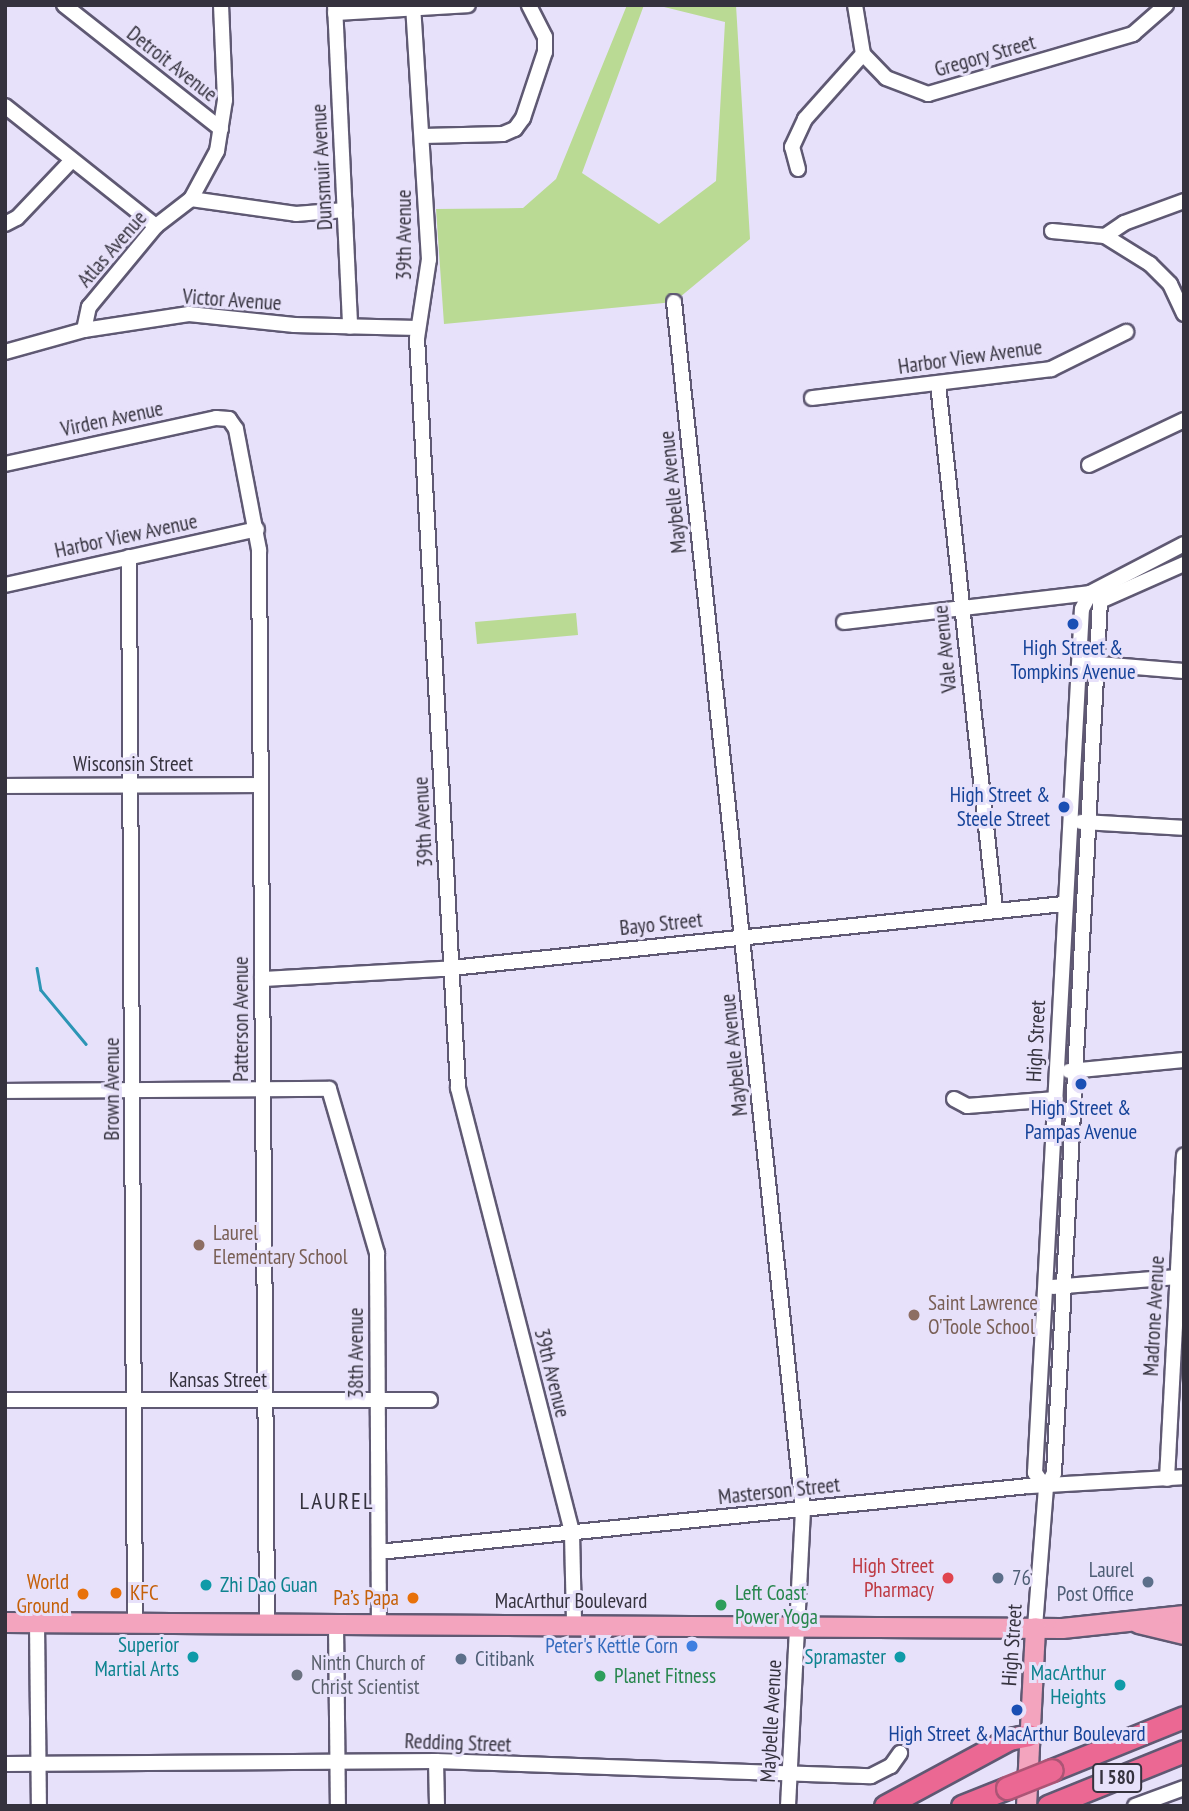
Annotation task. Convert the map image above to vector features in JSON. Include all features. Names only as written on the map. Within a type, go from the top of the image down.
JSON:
[{"type":"highway","name":"I 580","points":[[962,1806],[1184,1717]]},
{"type":"highway","points":[[885,1806],[1009,1739],[1029,1735]]},
{"type":"highway","name":"I 580","points":[[1049,1805],[1184,1751]]},
{"type":"highway","points":[[1049,1805],[1184,1763]]},
{"type":"main road","name":"MacArthur Boulevard","points":[[5,1622],[1035,1627],[1137,1623],[1184,1615]]},
{"type":"main road","name":"MacArthur Boulevard","points":[[1137,1623],[1184,1634]]},
{"type":"main road","name":"High Street","points":[[1026,1806],[1035,1627]]},
{"type":"street","name":"Detroit Avenue","points":[[64,5],[221,129]]},
{"type":"street","name":"Atlas Avenue","points":[[84,330],[89,307],[156,226],[191,199],[217,151],[225,100],[221,5]]},
{"type":"street","points":[[335,9],[468,5]]},
{"type":"street","points":[[423,136],[503,134],[515,128],[523,118],[545,52],[545,37],[528,5]]},
{"type":"street","points":[[798,169],[792,147],[805,119],[863,54],[855,5]]},
{"type":"street","name":"Gregory Street","points":[[863,54],[886,78],[912,90],[942,93],[1133,34],[1166,5]]},
{"type":"street","name":"39th Avenue","points":[[414,7],[429,259],[418,328],[460,1098],[572,1534],[574,1624]]},
{"type":"street","name":"Dunsmuir Avenue","points":[[335,9],[350,327]]},
{"type":"street","points":[[5,106],[156,226]]},
{"type":"street","points":[[5,224],[17,218],[72,160]]},
{"type":"street","points":[[191,199],[296,214],[345,210]]},
{"type":"street","points":[[1105,236],[1124,223],[1184,201]]},
{"type":"street","points":[[1052,231],[1105,236],[1150,264],[1181,296],[1184,314]]},
{"type":"street","name":"Maybelle Avenue","points":[[674,302],[803,1510],[788,1806]]},
{"type":"street","name":"Victor Avenue","points":[[5,352],[84,330],[189,314],[350,327],[418,328]]},
{"type":"street","name":"Harbor View Avenue","points":[[812,398],[1051,369],[1126,332]]},
{"type":"street","name":"Vale Avenue","points":[[938,384],[995,909]]},
{"type":"street","name":"Virden Avenue","points":[[5,464],[216,418],[229,419]]},
{"type":"street","name":"Patterson Avenue","points":[[229,419],[236,429],[257,529],[268,1623]]},
{"type":"street","points":[[1089,465],[1184,420]]},
{"type":"street","name":"Harbor View Avenue","points":[[5,584],[257,529]]},
{"type":"street","points":[[1095,597],[1184,544]]},
{"type":"street","name":"Brown Avenue","points":[[129,556],[135,1622]]},
{"type":"street","points":[[845,622],[1095,597],[1184,565]]},
{"type":"street","name":"High Street","points":[[1046,1488],[1035,1473],[1064,904],[1082,609],[1095,597]]},
{"type":"street","name":"High Street","points":[[1035,1627],[1046,1488],[1054,1473],[1089,823],[1096,664],[1095,597]]},
{"type":"street","points":[[1079,663],[1184,671]]},
{"type":"street","name":"Wisconsin Street","points":[[5,786],[261,785]]},
{"type":"street","points":[[1069,821],[1184,828]]},
{"type":"street","name":"Bayo Street","points":[[262,979],[452,967],[1064,904]]},
{"type":"street","points":[[1057,1072],[1184,1060]]},
{"type":"street","points":[[5,1091],[262,1089]]},
{"type":"street","name":"38th Avenue","points":[[262,1089],[329,1089],[377,1253],[379,1623]]},
{"type":"street","points":[[954,1099],[967,1106],[1056,1099]]},
{"type":"street","name":"Madrone Avenue","points":[[1167,1479],[1184,1155]]},
{"type":"street","points":[[1045,1287],[1177,1277]]},
{"type":"street","name":"Kansas Street","points":[[5,1399],[430,1400]]},
{"type":"street","name":"Masterson Street","points":[[379,1552],[1029,1486],[1046,1488],[1184,1477]]},
{"type":"street","points":[[37,1622],[39,1806]]},
{"type":"street","points":[[336,1623],[338,1806]]},
{"type":"street","name":"Redding Street","points":[[5,1764],[436,1761],[871,1776],[891,1766],[900,1753]]},
{"type":"street","points":[[436,1761],[437,1806]]},
{"type":"street","points":[[1135,1806],[1184,1788]]},
{"type":"green space","points":[[627,5],[644,5],[582,173],[659,224],[716,181],[725,22],[656,5],[736,5],[750,239],[674,302],[444,324],[436,209],[523,208],[556,179]]},
{"type":"green space","points":[[576,613],[578,635],[477,644],[475,622]]},
{"type":"waterway","points":[[37,968],[41,990],[86,1044]]},
{"type":"place","name":"High Street & Tompkins Avenue","points":[[1073,624]]},
{"type":"place","name":"High Street & Steele Street","points":[[1064,807]]},
{"type":"place","name":"High Street & Pampas Avenue","points":[[1081,1084]]},
{"type":"place","name":"Laurel Elementary School","points":[[199,1245]]},
{"type":"place","name":"Saint Lawrence O'Toole School","points":[[914,1315]]},
{"type":"place","name":"High Street Pharmacy","points":[[948,1578]]},
{"type":"place","name":"76","points":[[998,1578]]},
{"type":"place","name":"Laurel Post Office","points":[[1148,1582]]},
{"type":"place","name":"Zhi Dao Guan","points":[[206,1585]]},
{"type":"place","name":"KFC","points":[[116,1593]]},
{"type":"place","name":"World Ground","points":[[83,1594]]},
{"type":"place","name":"Pa’s Papa","points":[[413,1598]]},
{"type":"place","name":"Left Coast Power Yoga","points":[[721,1605]]},
{"type":"place","name":"Peter's Kettle Corn","points":[[692,1646]]},
{"type":"place","name":"Superior Martial Arts","points":[[193,1657]]},
{"type":"place","name":"Spramaster","points":[[900,1657]]},
{"type":"place","name":"Citibank","points":[[461,1659]]},
{"type":"place","name":"Ninth Church of Christ Scientist","points":[[297,1675]]},
{"type":"place","name":"Planet Fitness","points":[[600,1676]]},
{"type":"place","name":"MacArthur Heights","points":[[1120,1685]]},
{"type":"place","name":"High Street & MacArthur Boulevard","points":[[1017,1710]]},
{"type":"district","name":"LAUREL","points":[[337,1501]]}]
